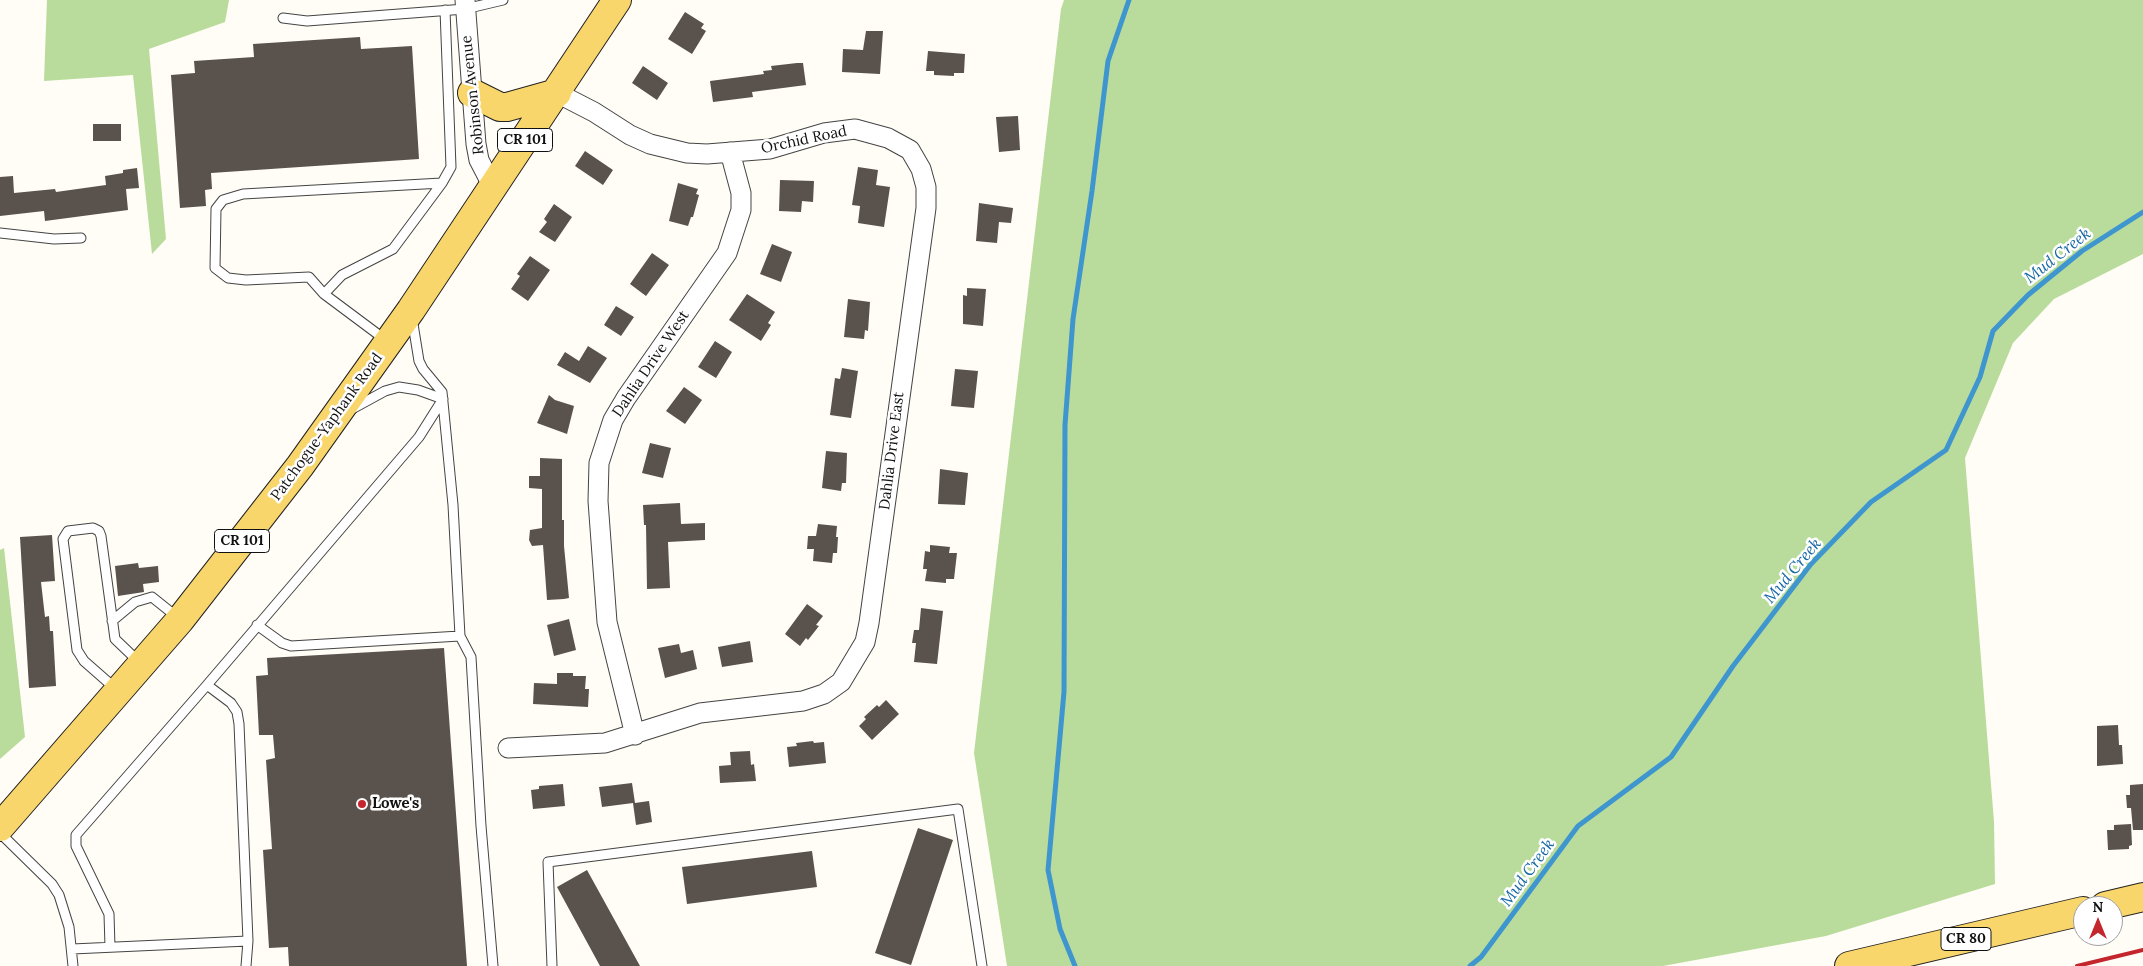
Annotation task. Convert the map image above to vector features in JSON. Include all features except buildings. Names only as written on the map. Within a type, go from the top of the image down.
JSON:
[{"type":"main road","name":"Patchogue-Yaphank Road","points":[[0,827],[180,620],[337,417],[557,93],[617,0]]},
{"type":"main road","points":[[472,93],[500,107],[507,107],[557,93]]},
{"type":"main road","points":[[2123,902],[2143,897]]},
{"type":"main road","name":"CR 80","points":[[1849,966],[2073,913]]},
{"type":"street","name":"Robinson Avenue","points":[[465,4],[476,144],[479,160],[493,187]]},
{"type":"street","name":"Orchid Road","points":[[557,93],[594,112],[630,135],[650,144],[687,153],[770,149],[824,133],[855,129],[888,138],[910,150],[921,169],[926,187],[926,208],[921,237]]},
{"type":"street","name":"Dahlia Drive West","points":[[635,735],[607,622],[598,501],[599,463],[614,420],[626,398],[726,253],[741,210],[740,193],[730,152]]},
{"type":"street","name":"Dahlia Drive East","points":[[508,748],[606,743],[700,713],[803,701],[824,694],[841,682],[854,663],[864,642],[869,623],[921,237]]},
{"type":"lane","points":[[283,18],[307,21],[446,10],[465,4],[503,0]]},
{"type":"lane","points":[[324,294],[342,275],[392,249],[442,183],[451,167],[446,10]]},
{"type":"lane","points":[[389,342],[324,294],[309,277],[246,280],[228,278],[215,268],[216,209],[223,200],[243,194],[442,183]]},
{"type":"lane","points":[[0,233],[54,239],[81,238]]},
{"type":"lane","points":[[411,310],[419,361],[423,369],[442,392],[443,399],[453,505],[460,636],[471,657],[481,826],[493,966]]},
{"type":"lane","points":[[337,417],[385,391],[399,387],[418,390],[443,399]]},
{"type":"lane","points":[[110,947],[109,914],[76,846],[76,835],[419,437],[443,399]]},
{"type":"lane","points":[[120,691],[84,662],[77,650],[63,539],[68,531],[94,528],[99,531],[115,639],[142,665]]},
{"type":"lane","points":[[112,621],[135,602],[152,597],[180,620]]},
{"type":"lane","points":[[257,625],[282,643],[291,646],[460,636]]},
{"type":"lane","points":[[207,685],[231,703],[237,712],[239,724],[248,941],[246,966]]},
{"type":"lane","points":[[552,966],[548,862],[958,809],[982,966]]},
{"type":"lane","points":[[0,833],[52,884],[64,910],[74,966]]},
{"type":"lane","points":[[72,949],[248,941]]},
{"type":"green space","points":[[47,0],[229,0],[225,22],[149,49],[166,239],[152,254],[133,75],[44,81]]},
{"type":"green space","points":[[1064,0],[2143,0],[2143,254],[2054,299],[2013,343],[1965,458],[1994,822],[1995,884],[1826,936],[1663,966],[1007,966],[974,753],[1061,9]]},
{"type":"green space","points":[[4,548],[25,737],[0,759],[0,550]]},
{"type":"waterway","points":[[1075,966],[1060,929],[1048,870],[1064,692],[1065,425],[1073,319],[1092,191],[1108,61],[1129,0]]},
{"type":"waterway","name":"Mud Creek","points":[[1470,966],[1481,957],[1578,826],[1671,757],[1733,666],[1811,564],[1871,502],[1946,450],[1980,377],[1993,331],[2028,295],[2082,251],[2143,212]]},
{"type":"railway","points":[[2077,966],[2143,950]]},
{"type":"place","name":"Lowe's","points":[[362,804]]}]
